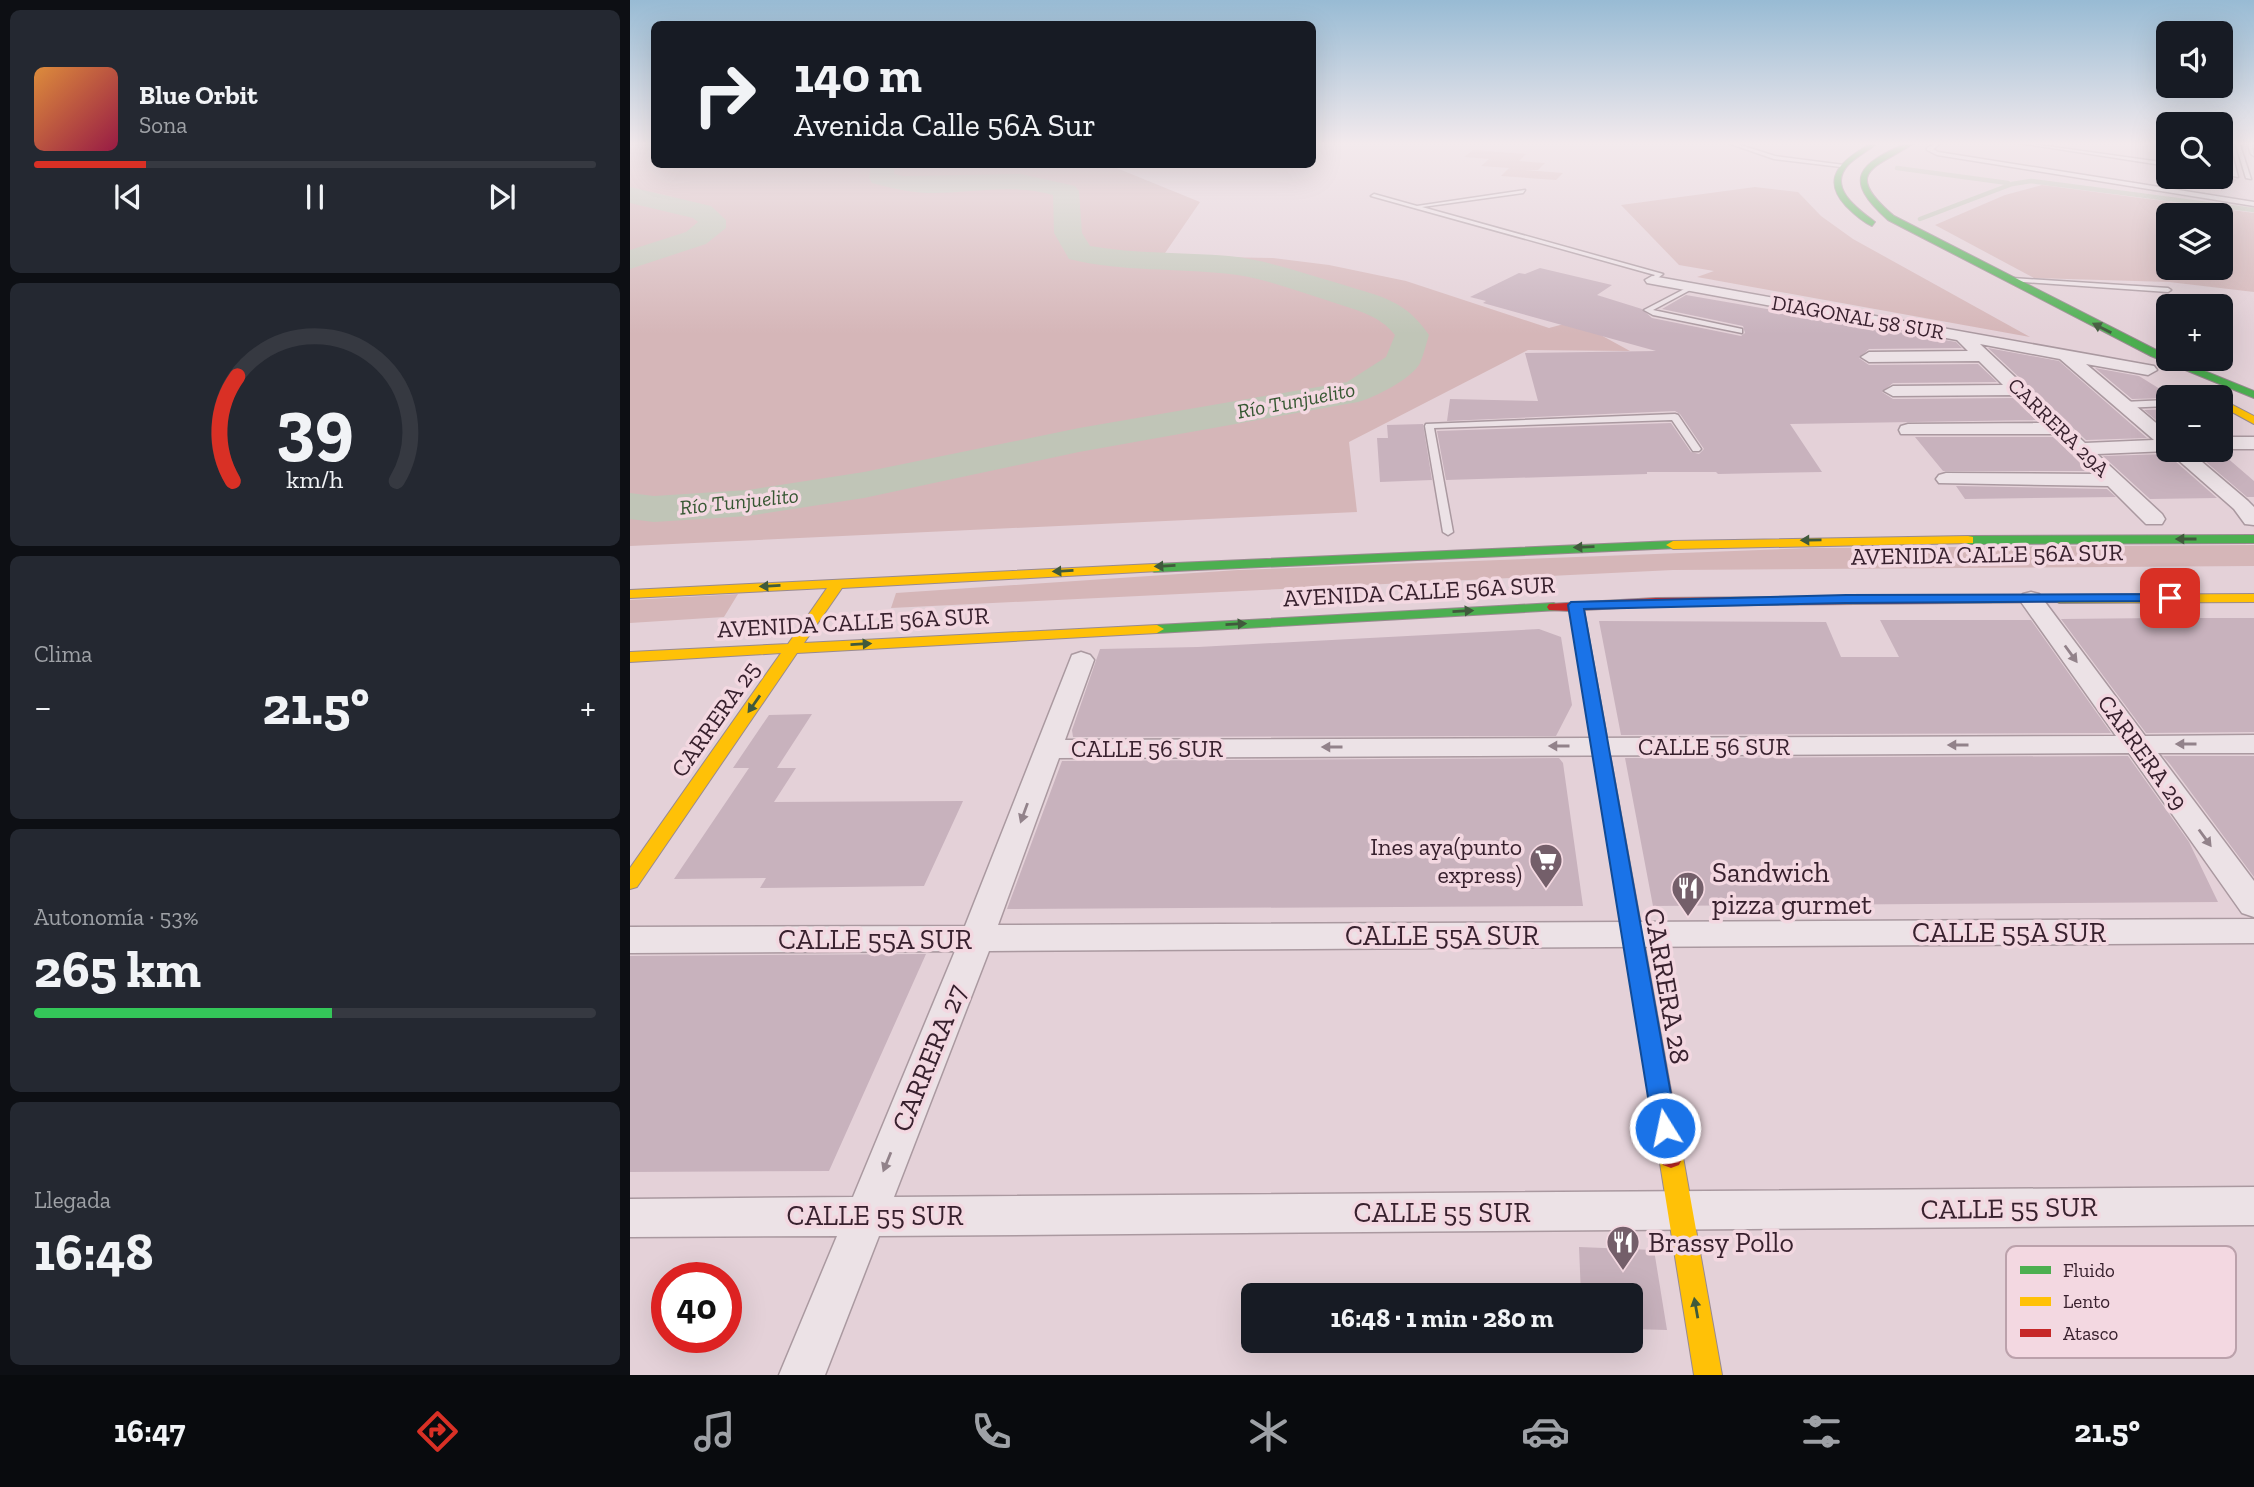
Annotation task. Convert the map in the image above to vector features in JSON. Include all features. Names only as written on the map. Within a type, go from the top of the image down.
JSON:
[{"type":"main road","points":[[1851,206],[1889,234],[2163,377]]},
{"type":"main road","points":[[1877,206],[1899,224],[2016,280],[2205,385]]},
{"type":"main road","points":[[2109,349],[2137,345]]},
{"type":"main road","points":[[2148,370],[2192,385]]},
{"type":"main road","points":[[2233,396],[2254,395]]},
{"type":"main road","points":[[2233,400],[2254,411]]},
{"type":"main road","points":[[2233,404],[2254,421]]},
{"type":"main road","name":"AVENIDA CALLE 56A SUR","points":[[2127,519],[2161,519]]},
{"type":"main road","points":[[2228,519],[2254,525]]},
{"type":"main road","points":[[2060,524],[2141,539]]},
{"type":"main road","name":"AVENIDA CALLE 56A SUR","points":[[630,594],[1282,561],[1797,541],[2141,539],[2254,525]]},
{"type":"main road","points":[[1282,561],[1397,541]]},
{"type":"main road","name":"CARRERA 25","points":[[630,882],[793,648],[803,622],[838,583]]},
{"type":"main road","points":[[2201,583],[2254,591]]},
{"type":"main road","name":"AVENIDA CALLE 56A SUR","points":[[630,657],[1576,605],[1806,599],[2254,598]]},
{"type":"main road","name":"CARRERA 28","points":[[1576,605],[1708,1375]]},
{"type":"main road","points":[[1143,629],[1218,609]]},
{"type":"main road","name":"AVENIDA CALLE 56A SUR","points":[[803,622],[838,620]]},
{"type":"street","name":"DIAGONAL 58 SUR","points":[[1652,280],[2148,370]]},
{"type":"street","points":[[1853,316],[1873,351],[1983,356]]},
{"type":"street","name":"CARRERA 29A","points":[[1962,336],[2114,480],[2161,519]]},
{"type":"street","name":"DIAGONAL 58 SUR","points":[[2063,354],[2109,349]]},
{"type":"street","points":[[2063,354],[2156,433]]},
{"type":"street","points":[[1893,391],[2020,390]]},
{"type":"street","points":[[1908,430],[2059,428]]},
{"type":"street","points":[[2233,443],[2254,443]]},
{"type":"street","points":[[2081,449],[2156,444]]},
{"type":"street","points":[[2191,462],[2241,505],[2254,525]]},
{"type":"street","points":[[1946,479],[2114,480]]},
{"type":"street","name":"CARRERA 29","points":[[2031,599],[2254,905]]},
{"type":"street","name":"CARRERA 27","points":[[802,1375],[977,938],[1081,660]]},
{"type":"street","name":"CALLE 56 SUR","points":[[1047,749],[2254,744]]},
{"type":"street","name":"CALLE 55A SUR","points":[[630,940],[2254,931]]},
{"type":"street","name":"CALLE 55 SUR","points":[[630,1218],[2254,1206]]},
{"type":"lane","points":[[1412,206],[1660,274],[1652,280]]},
{"type":"lane","points":[[1415,207],[1421,206]]},
{"type":"lane","points":[[2016,280],[2056,276],[2135,280]]},
{"type":"lane","points":[[2016,280],[2168,290]]},
{"type":"lane","points":[[1692,287],[1648,310],[1739,331]]},
{"type":"lane","points":[[2123,405],[2156,404]]},
{"type":"lane","points":[[1444,533],[1429,426],[1675,417],[1696,449]]},
{"type":"shaded area","points":[[630,206],[1197,206],[1163,256],[1273,258],[1329,265],[1406,281],[1549,328],[1575,321],[1630,351],[1528,350],[1349,442],[1357,512],[630,546]]},
{"type":"shaded area","points":[[1622,206],[1812,206],[1853,239],[2030,337],[1697,277],[1714,271],[1679,265]]},
{"type":"shaded area","points":[[1979,206],[2156,206],[2156,280],[2233,280],[2233,210],[2254,213],[2254,292],[2169,282],[2034,278],[1935,225]]},
{"type":"shaded area","points":[[2254,545],[2254,566],[1673,570],[891,608],[896,593],[1238,570],[1810,548]]},
{"type":"shaded area","points":[[738,594],[724,617],[630,623],[630,600]]},
{"type":"building","points":[[1540,268],[1612,285],[1597,295],[1642,309],[1652,318],[1741,336],[1745,333],[1743,326],[1662,309],[1686,295],[1956,342],[1962,348],[1869,349],[1859,358],[1869,365],[1978,364],[1997,382],[1893,383],[1882,392],[1893,399],[2013,398],[2036,420],[1790,424],[1822,472],[1647,472],[1446,480],[1437,431],[1671,423],[1691,452],[1699,454],[1704,449],[1680,414],[1675,411],[1447,421],[1450,399],[1538,401],[1525,353],[1656,351],[1483,303],[1486,301],[1470,297],[1519,273],[1525,274]]},
{"type":"building","points":[[1988,348],[2059,361],[2147,438],[2086,440]]},
{"type":"building","points":[[2095,368],[2139,376],[2156,387],[2156,398],[2132,399]]},
{"type":"building","points":[[2144,410],[2156,410],[2156,420]]},
{"type":"building","points":[[1423,424],[1432,480],[1380,482],[1377,438],[1388,438],[1387,425]]},
{"type":"building","points":[[1915,437],[2053,437],[2089,471],[1943,471]]},
{"type":"building","points":[[2156,454],[2156,462],[2176,462],[2217,498],[2150,499],[2103,456]]},
{"type":"building","points":[[2206,462],[2232,462],[2254,481],[2254,497],[2247,497]]},
{"type":"building","points":[[1956,486],[2107,489],[2116,497],[1965,499]]},
{"type":"building","points":[[2254,618],[2254,732],[2146,733],[2061,619]]},
{"type":"building","points":[[1880,620],[2031,620],[2111,733],[1621,735],[1599,621],[1826,622],[1841,657],[1899,657]]},
{"type":"building","points":[[1539,629],[1561,637],[1572,705],[1556,736],[1073,737],[1072,730],[1100,649],[1198,647]]},
{"type":"building","points":[[812,714],[777,768],[796,768],[774,802],[963,801],[924,886],[760,888],[766,878],[674,879],[749,768],[733,768],[769,715]]},
{"type":"building","points":[[2128,756],[2189,842],[2218,902],[1653,906],[1625,758]]},
{"type":"building","points":[[2163,756],[2254,756],[2254,877],[2170,764]]},
{"type":"building","points":[[1559,758],[1563,763],[1583,906],[1007,909],[1062,761]]},
{"type":"building","points":[[926,954],[829,1171],[630,1172],[630,956]]},
{"type":"building","name":"Brassy Pollo","points":[[1579,1247],[1654,1250],[1667,1330],[1643,1329],[1643,1283],[1580,1283]]},
{"type":"waterway","name":"Río Tunjuelito","points":[[630,260],[696,238],[712,228],[712,220],[702,212],[677,206]]},
{"type":"waterway","name":"Río Tunjuelito","points":[[630,506],[654,509],[748,503],[864,485],[1079,440],[1358,391],[1402,363],[1412,335],[1399,318],[1374,305],[1269,272],[1231,265],[1114,259],[1079,253],[1068,233],[1067,206]]},
{"type":"waterway","points":[[1920,219],[1954,206]]},
{"type":"waterway","points":[[2225,206],[2254,210]]},
{"type":"traffic: fast","points":[[1850,206],[1872,224]]},
{"type":"traffic: fast","points":[[1877,206],[1891,218],[2155,354],[2254,395]]},
{"type":"traffic: fast","points":[[1968,540],[2254,539]]},
{"type":"traffic: fast","points":[[1154,568],[1673,545]]},
{"type":"traffic: fast","points":[[1157,629],[1554,607]]},
{"type":"traffic: slow","points":[[2233,409],[2254,421]]},
{"type":"traffic: slow","points":[[1673,545],[1968,540]]},
{"type":"traffic: slow","points":[[630,594],[1154,568]]},
{"type":"traffic: slow","points":[[630,882],[838,583]]},
{"type":"traffic: slow","points":[[2059,599],[2254,598]]},
{"type":"traffic: slow","points":[[630,657],[1157,629]]},
{"type":"traffic: slow","points":[[1671,1157],[1708,1375]]},
{"type":"traffic: jam","points":[[1554,607],[1656,602],[2059,599]]},
{"type":"traffic: jam","points":[[1576,605],[1671,1157]]},
{"type":"place","name":"Ines aya(punto express)","points":[[1546,890]]},
{"type":"place","name":"Sandwich pizza gurmet","points":[[1688,918]]},
{"type":"place","name":"Brassy Pollo","points":[[1623,1272]]},
{"type":"route","points":[[1665,1128],[1576,605],[1846,599],[2170,598]]}]
